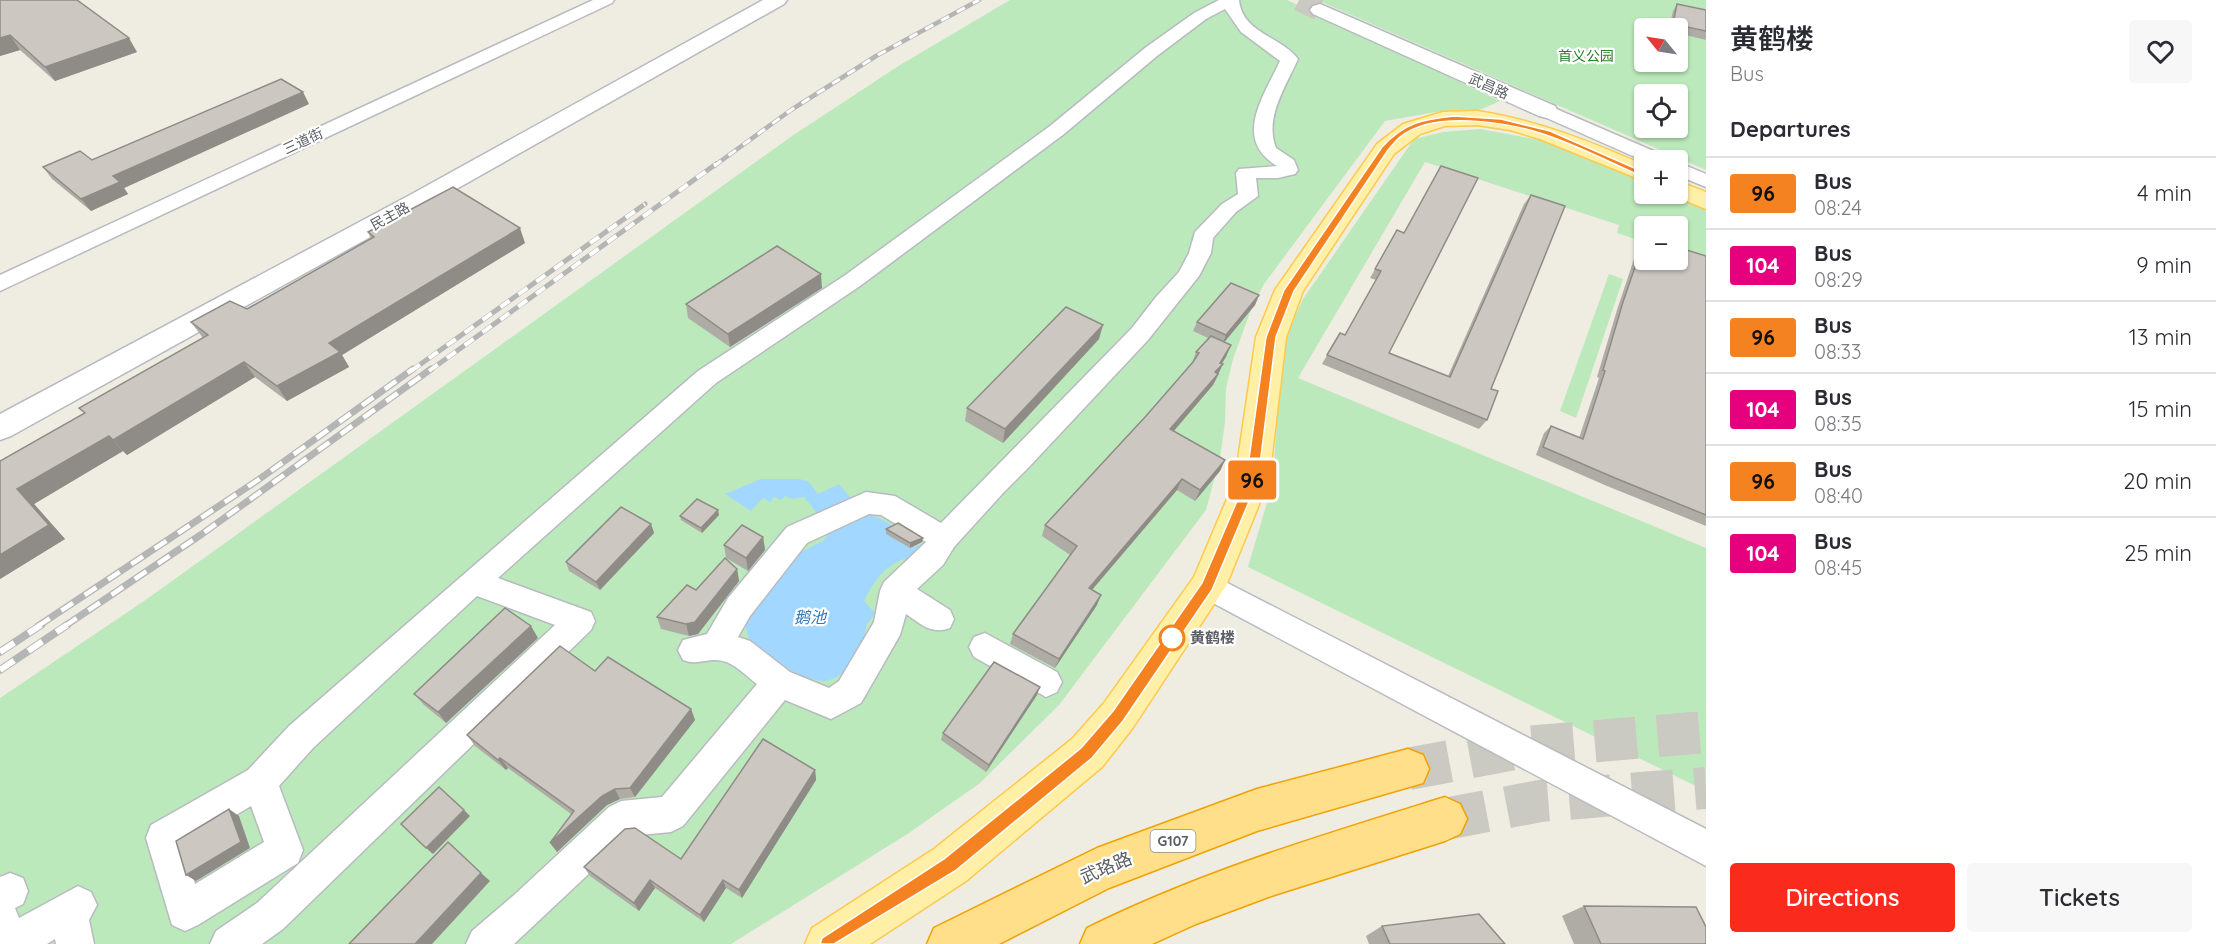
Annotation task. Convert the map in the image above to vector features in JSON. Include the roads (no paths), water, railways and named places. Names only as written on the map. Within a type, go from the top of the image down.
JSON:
[{"type":"highway","name":"武珞路","points":[[950,944],[1097,870],[1257,810],[1408,769]]},
{"type":"highway","points":[[1103,944],[1132,929],[1273,872],[1445,819]]},
{"type":"main road","name":"民主路","points":[[0,409],[758,0]]},
{"type":"main road","name":"民主路","points":[[0,428],[419,200],[777,0]]},
{"type":"main road","name":"武昌路","points":[[1320,10],[1547,111]]},
{"type":"main road","points":[[828,944],[950,865],[1087,753],[1118,716],[1208,586],[1252,480],[1271,337],[1289,290],[1385,149],[1397,135],[1412,126],[1432,120],[1501,121],[1547,132],[1634,170]]},
{"type":"main road","points":[[1688,193],[1706,201]]},
{"type":"street","name":"三道街","points":[[0,284],[606,0]]},
{"type":"street","points":[[260,782],[285,850],[185,912],[172,900],[160,858],[164,838],[260,782],[301,737],[473,582],[707,377],[852,281],[1057,130],[1151,52],[1200,16],[1231,0],[1240,23],[1253,35],[1289,59],[1264,116],[1262,133],[1268,151],[1287,164],[1287,170],[1279,173],[1267,171],[1246,173],[1248,196],[1229,208],[1203,237],[1200,253],[1188,276],[1164,302],[1140,334],[944,539],[933,556],[895,591],[889,625],[850,692],[831,704],[779,682],[739,651],[705,648],[797,535],[866,503],[885,504],[944,539]]},
{"type":"street","name":"武昌路","points":[[1547,111],[1636,150]]},
{"type":"street","points":[[1688,173],[1706,181]]},
{"type":"street","points":[[229,944],[270,916],[580,621],[473,582]]},
{"type":"street","points":[[1208,586],[1706,848]]},
{"type":"street","points":[[895,591],[939,619]]},
{"type":"street","points":[[985,647],[1046,682]]},
{"type":"street","points":[[485,944],[526,909],[621,819],[671,814],[779,682]]},
{"type":"street","points":[[3,902],[4,944]]},
{"type":"street","points":[[11,944],[73,920]]},
{"type":"water","name":"鹅池","points":[[761,479],[800,479],[809,482],[818,494],[839,484],[864,514],[879,518],[891,525],[910,548],[925,543],[914,564],[904,559],[897,562],[875,582],[864,601],[875,613],[866,626],[863,643],[849,668],[834,678],[825,681],[817,680],[786,668],[766,655],[752,643],[748,636],[745,622],[794,556],[824,540],[831,531],[804,497],[792,499],[785,496],[781,500],[774,497],[770,502],[763,498],[751,511],[725,494]]},
{"type":"tunnel","points":[[1299,0],[1320,10]]},
{"type":"tunnel","points":[[1408,769],[1525,747],[1706,732]]},
{"type":"tunnel","points":[[1445,819],[1540,801],[1706,788]]},
{"type":"railway","points":[[714,166],[791,110],[876,56],[979,0]]},
{"type":"railway","points":[[429,371],[716,164]]},
{"type":"railway","points":[[411,371],[645,204]]},
{"type":"railway","points":[[38,626],[258,480],[413,369]]},
{"type":"railway","points":[[65,626],[202,534],[431,369]]},
{"type":"railway","points":[[0,652],[41,625]]},
{"type":"railway","points":[[0,670],[67,625]]},
{"type":"place","name":"黄鹤楼","points":[[1172,638]]},
{"type":"park label","name":"首义公园","points":[[1586,56]]}]
